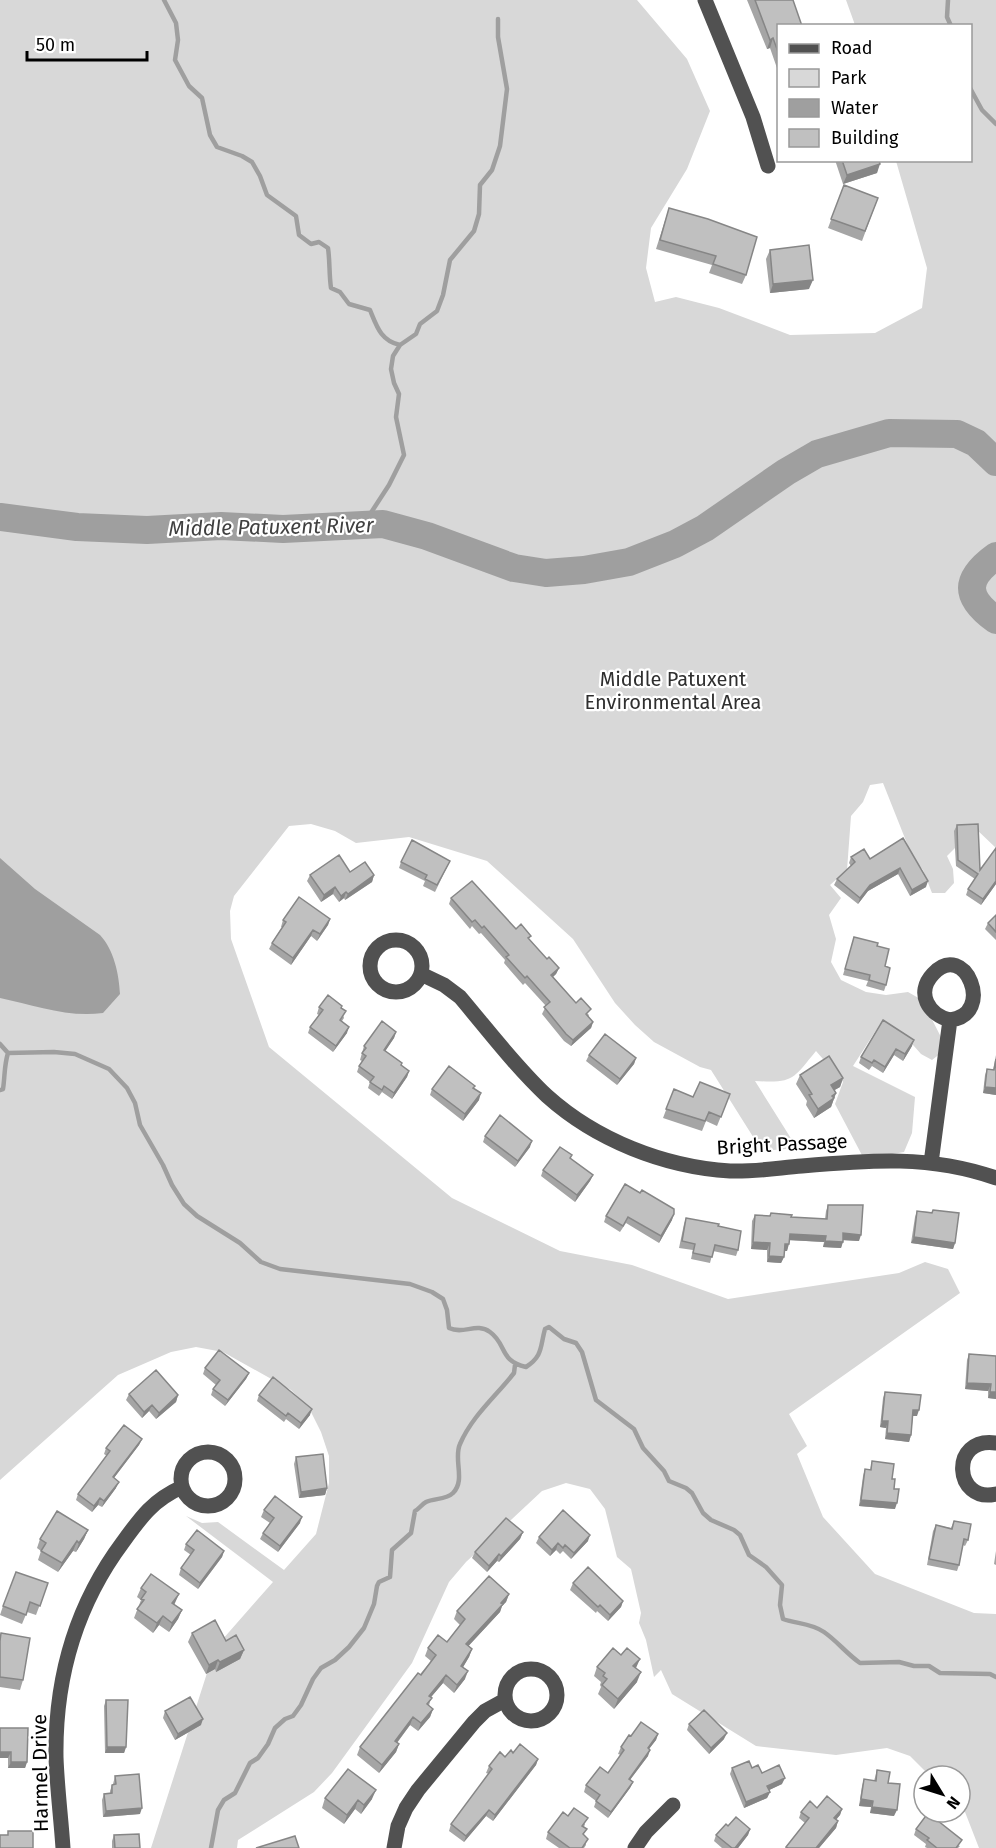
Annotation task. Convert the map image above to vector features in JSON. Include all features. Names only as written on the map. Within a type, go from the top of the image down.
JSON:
[{"type":"street","points":[[705,0],[749,107],[768,166]]},
{"type":"street","name":"Bright Passage","points":[[421,974],[444,985],[460,997],[548,1096],[595,1130],[645,1154],[699,1168],[731,1171],[898,1160],[969,1169],[996,1178]]},
{"type":"street","points":[[931,1163],[950,1020]]},
{"type":"street","points":[[996,1443],[977,1444],[965,1457],[962,1466],[963,1476],[974,1491],[983,1495],[996,1494]]},
{"type":"street","name":"Harmel Drive","points":[[63,1848],[56,1758],[57,1727],[62,1682],[75,1629],[85,1604],[110,1559],[146,1511],[164,1495],[182,1487]]},
{"type":"street","points":[[394,1848],[398,1826],[418,1790],[474,1722],[485,1711],[505,1700]]},
{"type":"street","points":[[634,1848],[672,1805]]},
{"type":"green space","name":"Middle Patuxent Environmental Area","points":[[0,0],[637,0],[687,59],[710,111],[687,169],[651,228],[646,268],[655,302],[676,297],[719,308],[790,335],[875,333],[922,308],[927,268],[896,162],[972,162],[972,24],[855,24],[846,0],[996,0],[996,848],[975,828],[947,856],[953,869],[954,883],[945,893],[932,893],[923,870],[912,856],[883,783],[870,785],[863,802],[851,816],[847,870],[830,885],[841,898],[829,915],[836,939],[831,962],[841,980],[866,992],[886,995],[908,992],[922,1000],[943,1041],[941,1053],[932,1060],[921,1054],[906,1037],[880,1024],[853,1066],[915,1097],[912,1133],[904,1152],[864,1159],[835,1104],[843,1082],[816,1051],[791,1078],[778,1081],[755,1081],[797,1148],[762,1151],[711,1070],[700,1067],[654,1042],[635,1025],[615,1003],[573,939],[487,861],[409,837],[356,843],[335,831],[311,824],[289,826],[234,896],[230,911],[231,939],[269,1047],[452,1198],[560,1251],[632,1265],[728,1299],[899,1273],[925,1262],[948,1269],[960,1293],[789,1414],[807,1446],[797,1454],[823,1517],[875,1574],[974,1613],[996,1614],[996,1848],[979,1848],[970,1824],[972,1824],[972,1764],[918,1764],[910,1756],[887,1748],[836,1755],[756,1746],[672,1694],[661,1670],[654,1677],[646,1640],[639,1623],[641,1613],[631,1569],[617,1557],[605,1509],[590,1489],[566,1483],[542,1491],[466,1562],[449,1582],[412,1663],[332,1773],[314,1792],[238,1840],[237,1848],[151,1848],[215,1648],[273,1582],[186,1516],[202,1523],[218,1522],[284,1570],[316,1534],[329,1483],[329,1456],[321,1432],[309,1408],[291,1390],[223,1352],[196,1347],[171,1352],[118,1375],[0,1480]]},
{"type":"water","points":[[0,858],[35,889],[100,935],[105,941],[115,963],[120,994],[103,1013],[77,1014],[0,998]]},
{"type":"building","points":[[755,0],[793,0],[801,24],[777,24],[777,49],[773,38],[770,40]]},
{"type":"building","points":[[843,162],[880,162],[880,164],[847,175]]},
{"type":"building","points":[[844,185],[878,198],[865,231],[831,219]]},
{"type":"building","points":[[669,208],[757,237],[746,275],[713,264],[716,256],[660,240]]},
{"type":"building","points":[[809,245],[813,280],[773,284],[770,250]]},
{"type":"building","points":[[978,824],[980,870],[996,848],[996,881],[983,899],[968,889],[978,874],[958,860],[957,825]]},
{"type":"building","points":[[903,838],[928,881],[912,890],[900,868],[870,885],[860,898],[837,879],[855,862],[851,857],[864,849],[870,859]]},
{"type":"building","points":[[412,840],[450,861],[437,885],[425,879],[427,875],[401,862]]},
{"type":"building","points":[[339,855],[350,872],[365,862],[374,875],[348,894],[346,892],[341,896],[335,887],[324,895],[310,875]]},
{"type":"building","points":[[472,881],[516,929],[521,924],[531,936],[528,938],[547,959],[549,957],[559,968],[551,975],[576,1003],[581,998],[591,1009],[586,1014],[593,1022],[573,1040],[544,1007],[550,1002],[506,957],[509,955],[484,926],[482,928],[475,920],[472,922],[451,898]]},
{"type":"building","points":[[299,897],[330,919],[320,934],[313,930],[293,958],[272,943],[286,922],[283,920]]},
{"type":"building","points":[[996,915],[996,932],[988,923]]},
{"type":"building","points":[[854,937],[878,943],[877,946],[889,949],[885,966],[890,968],[886,985],[869,980],[870,975],[845,969]]},
{"type":"building","points":[[328,995],[346,1011],[340,1020],[349,1027],[336,1046],[310,1027],[323,1010],[319,1007]]},
{"type":"building","points":[[883,1020],[914,1040],[905,1054],[896,1049],[885,1067],[874,1060],[872,1063],[861,1057]]},
{"type":"building","points":[[382,1021],[396,1032],[384,1050],[409,1071],[394,1093],[384,1086],[382,1090],[370,1082],[374,1077],[359,1066],[366,1056],[362,1053],[366,1048],[364,1046]]},
{"type":"building","points":[[605,1034],[636,1058],[620,1079],[589,1055]]},
{"type":"building","points":[[829,1056],[843,1078],[831,1085],[836,1093],[832,1096],[834,1098],[818,1109],[800,1075]]},
{"type":"building","points":[[996,1059],[996,1088],[985,1087],[987,1069],[994,1070]]},
{"type":"building","points":[[449,1066],[481,1093],[465,1114],[432,1089]]},
{"type":"building","points":[[700,1082],[730,1094],[721,1117],[709,1112],[705,1121],[666,1109],[674,1089],[693,1097]]},
{"type":"building","points":[[500,1115],[532,1141],[518,1161],[485,1136]]},
{"type":"building","points":[[560,1147],[572,1155],[570,1158],[593,1175],[577,1195],[543,1170]]},
{"type":"building","points":[[625,1184],[640,1193],[642,1190],[674,1209],[674,1214],[661,1236],[628,1217],[623,1226],[606,1216]]},
{"type":"building","points":[[828,1205],[863,1205],[861,1235],[843,1233],[843,1242],[825,1241],[826,1236],[790,1234],[789,1244],[785,1244],[784,1257],[769,1256],[770,1243],[753,1242],[755,1215],[770,1216],[771,1213],[792,1215],[791,1217],[827,1219]]},
{"type":"building","points":[[933,1210],[959,1213],[955,1243],[914,1237],[917,1211],[932,1213]]},
{"type":"building","points":[[686,1218],[741,1231],[738,1250],[715,1245],[712,1257],[693,1253],[695,1244],[682,1241]]},
{"type":"building","points":[[219,1350],[249,1373],[228,1400],[213,1389],[220,1380],[205,1368]]},
{"type":"building","points":[[969,1354],[996,1356],[996,1392],[990,1392],[991,1384],[967,1383]]},
{"type":"building","points":[[156,1370],[178,1395],[159,1413],[152,1405],[144,1412],[129,1394]]},
{"type":"building","points":[[273,1377],[312,1409],[301,1423],[288,1413],[286,1416],[259,1395]]},
{"type":"building","points":[[885,1392],[921,1395],[919,1410],[913,1410],[911,1435],[887,1433],[888,1421],[882,1421]]},
{"type":"building","points":[[124,1425],[142,1439],[113,1477],[119,1482],[104,1501],[100,1498],[94,1506],[78,1494],[110,1451],[106,1448]]},
{"type":"building","points":[[323,1454],[327,1488],[301,1492],[296,1457]]},
{"type":"building","points":[[872,1461],[894,1464],[892,1479],[895,1479],[894,1489],[899,1489],[897,1503],[861,1500],[865,1469],[871,1470]]},
{"type":"building","points":[[275,1496],[302,1517],[280,1546],[263,1533],[274,1518],[264,1510]]},
{"type":"building","points":[[563,1510],[590,1535],[574,1553],[565,1545],[563,1548],[558,1543],[552,1550],[539,1537]]},
{"type":"building","points":[[57,1511],[88,1530],[79,1543],[77,1541],[62,1563],[41,1551],[46,1543],[40,1539]]},
{"type":"building","points":[[506,1518],[523,1532],[489,1566],[475,1552]]},
{"type":"building","points":[[954,1521],[971,1524],[968,1540],[964,1539],[959,1565],[929,1559],[936,1525],[952,1529]]},
{"type":"building","points":[[197,1530],[224,1551],[200,1583],[181,1568],[194,1550],[186,1544]]},
{"type":"building","points":[[588,1567],[623,1601],[610,1615],[573,1583]]},
{"type":"building","points":[[16,1572],[48,1583],[40,1606],[30,1602],[26,1615],[3,1606]]},
{"type":"building","points":[[151,1574],[179,1594],[172,1603],[182,1610],[172,1623],[163,1616],[157,1623],[137,1609],[144,1600],[141,1599],[146,1592],[141,1588]]},
{"type":"building","points":[[489,1576],[509,1594],[501,1603],[503,1604],[466,1644],[472,1649],[461,1666],[468,1671],[457,1685],[446,1675],[429,1696],[432,1698],[427,1704],[433,1709],[421,1723],[413,1717],[395,1741],[399,1744],[382,1765],[360,1747],[418,1673],[421,1675],[436,1655],[428,1648],[438,1635],[447,1642],[465,1619],[457,1611]]},
{"type":"building","points":[[215,1620],[226,1641],[236,1635],[244,1650],[209,1665],[192,1633]]},
{"type":"building","points":[[1,1633],[30,1638],[23,1680],[0,1677]]},
{"type":"building","points":[[613,1648],[621,1655],[627,1648],[640,1659],[633,1666],[641,1672],[618,1699],[602,1685],[607,1679],[603,1676],[605,1673],[597,1667]]},
{"type":"building","points":[[190,1697],[203,1719],[178,1734],[165,1711]]},
{"type":"building","points":[[106,1700],[128,1700],[126,1747],[107,1747]]},
{"type":"building","points":[[704,1710],[727,1733],[711,1748],[689,1724]]},
{"type":"building","points":[[641,1722],[658,1734],[648,1748],[650,1750],[629,1779],[633,1782],[611,1812],[596,1801],[600,1795],[586,1785],[600,1767],[608,1773],[624,1750],[621,1747]]},
{"type":"building","points":[[0,1728],[28,1728],[27,1762],[11,1762],[11,1752],[0,1752]]},
{"type":"building","points":[[520,1744],[538,1759],[495,1815],[489,1810],[466,1836],[451,1824],[492,1769],[489,1766],[500,1752],[505,1757],[511,1750],[513,1753]]},
{"type":"building","points":[[749,1761],[752,1768],[758,1765],[762,1773],[779,1765],[785,1778],[767,1786],[770,1792],[746,1802],[732,1768]]},
{"type":"building","points":[[348,1769],[376,1790],[364,1805],[358,1800],[347,1815],[325,1798]]},
{"type":"building","points":[[877,1770],[890,1772],[888,1783],[900,1784],[897,1810],[872,1807],[873,1801],[861,1799],[864,1779],[876,1781]]},
{"type":"building","points":[[139,1774],[142,1808],[106,1811],[104,1794],[112,1793],[112,1785],[116,1784],[115,1776]]},
{"type":"building","points":[[827,1796],[842,1809],[834,1818],[838,1821],[816,1848],[786,1847],[809,1818],[801,1812],[810,1801],[817,1808]]},
{"type":"building","points":[[574,1808],[588,1818],[582,1826],[587,1829],[583,1834],[588,1839],[582,1848],[570,1848],[548,1832],[563,1812],[568,1816]]},
{"type":"building","points":[[736,1817],[750,1829],[735,1848],[732,1848],[716,1835]]},
{"type":"building","points":[[920,1824],[942,1824],[962,1840],[956,1848],[937,1848],[927,1840],[929,1838],[916,1829]]},
{"type":"building","points":[[8,1831],[33,1831],[33,1848],[0,1848],[0,1835],[8,1835]]},
{"type":"building","points":[[139,1834],[140,1848],[115,1848],[114,1835]]},
{"type":"building","points":[[295,1836],[299,1848],[256,1848]]},
{"type":"waterway","points":[[164,0],[176,23],[178,40],[175,60],[189,86],[202,98],[210,135],[217,147],[252,162],[267,195],[296,216],[299,235],[311,244],[319,242],[328,248],[331,288],[340,292],[349,304],[370,310],[384,337],[400,345]]},
{"type":"waterway","points":[[948,0],[947,17],[950,24]]},
{"type":"waterway","points":[[363,525],[389,485],[404,455],[396,417],[399,394],[391,369],[393,356],[400,345],[416,334],[420,324],[437,311],[443,295],[450,260],[474,231],[479,214],[480,185],[492,170],[500,146],[507,89],[498,37],[498,19]]},
{"type":"waterway","points":[[972,92],[982,110],[996,124]]},
{"type":"waterway","name":"Middle Patuxent River","points":[[0,517],[77,527],[147,530],[221,526],[283,529],[383,524],[427,536],[514,568],[546,573],[584,570],[629,562],[675,544],[705,528],[786,472],[817,454],[889,433],[957,434],[976,443],[996,462]]},
{"type":"waterway","name":"Middle Patuxent River","points":[[996,556],[978,572],[972,588],[978,604],[996,620]]},
{"type":"waterway","points":[[0,1044],[8,1053],[75,1054],[109,1069],[127,1088],[135,1103],[140,1125],[184,1204],[197,1216],[240,1243],[261,1262],[280,1269],[410,1284],[432,1292],[443,1299],[449,1328],[454,1330],[485,1329],[495,1337],[511,1361],[526,1367],[538,1355],[545,1329],[549,1327],[564,1339],[576,1343],[582,1352],[596,1400],[634,1429],[643,1448],[664,1471],[669,1481],[692,1493],[703,1513],[711,1520],[740,1535],[749,1555],[766,1567],[782,1585],[780,1605],[783,1619],[819,1629],[860,1663],[899,1662],[914,1666],[929,1666],[940,1673],[990,1674],[996,1677]]},
{"type":"waterway","points":[[0,1090],[3,1089],[8,1053]]},
{"type":"waterway","points":[[211,1848],[218,1810],[224,1800],[235,1793],[250,1763],[258,1758],[275,1728],[285,1719],[293,1716],[321,1668],[335,1660],[349,1647],[364,1628],[374,1604],[379,1582],[390,1577],[392,1550],[411,1533],[415,1511],[426,1502],[450,1495],[457,1488],[460,1444],[478,1415],[514,1373],[515,1365]]}]
